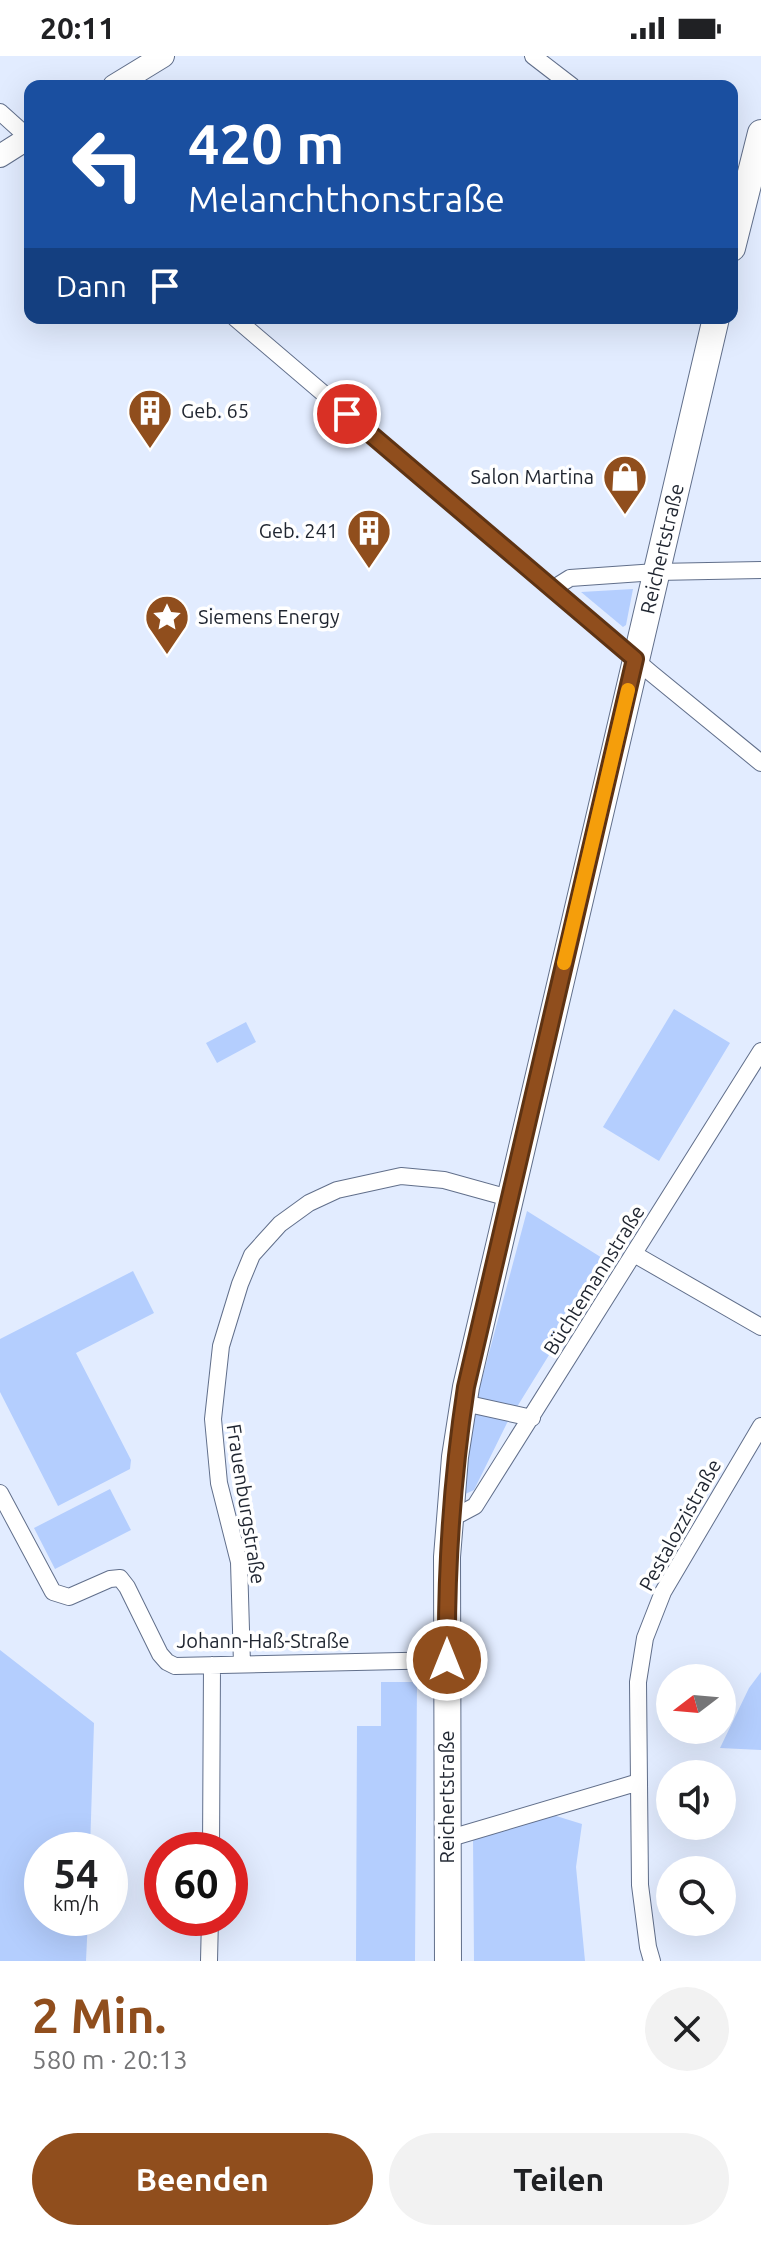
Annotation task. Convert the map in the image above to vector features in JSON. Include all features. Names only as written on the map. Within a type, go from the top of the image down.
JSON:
[{"type":"main road","points":[[744,214],[761,133]]},
{"type":"main road","name":"Reichertstraße","points":[[448,1961],[447,1557],[455,1457],[509,1198],[715,324]]},
{"type":"street","points":[[124,80],[163,56]]},
{"type":"street","points":[[533,56],[564,80]]},
{"type":"street","points":[[0,112],[24,134]]},
{"type":"street","points":[[0,156],[24,141]]},
{"type":"street","points":[[242,324],[761,763]]},
{"type":"street","points":[[554,588],[570,578],[761,570]]},
{"type":"street","name":"Büchtemannstraße","points":[[450,1515],[460,1514],[475,1506],[761,1051]]},
{"type":"street","name":"Frauenburgstraße","points":[[242,1664],[239,1562],[219,1483],[213,1419],[221,1346],[252,1255],[280,1224],[309,1203],[337,1190],[401,1176],[444,1180],[509,1198]]},
{"type":"street","points":[[634,1254],[761,1327]]},
{"type":"street","points":[[464,1403],[532,1418]]},
{"type":"street","name":"Pestalozzistraße","points":[[652,1961],[640,1885],[638,1682],[645,1638],[663,1592],[761,1426]]},
{"type":"street","name":"Johann-Haß-Straße","points":[[0,1493],[53,1592],[69,1597],[110,1579],[120,1578],[160,1654],[175,1666],[447,1660]]},
{"type":"street","points":[[211,1832],[212,1665]]},
{"type":"street","points":[[447,1839],[639,1782]]},
{"type":"street","points":[[209,1961],[210,1936]]},
{"type":"shaded area","points":[[633,589],[623,627],[581,592]]},
{"type":"shaded area","points":[[674,1009],[730,1043],[659,1161],[603,1127]]},
{"type":"shaded area","points":[[246,1022],[256,1042],[217,1063],[206,1043]]},
{"type":"shaded area","points":[[527,1211],[607,1261],[507,1423],[474,1490],[461,1496],[478,1394]]},
{"type":"shaded area","points":[[133,1271],[154,1313],[76,1353],[131,1460],[130,1469],[58,1506],[0,1392],[0,1339]]},
{"type":"shaded area","points":[[110,1489],[131,1530],[55,1569],[34,1528]]},
{"type":"shaded area","points":[[0,1650],[94,1723],[91,1832],[24,1832],[24,1936],[87,1936],[86,1961],[0,1961]]},
{"type":"shaded area","points":[[761,1672],[761,1750],[720,1748],[722,1744],[736,1744],[736,1715]]},
{"type":"shaded area","points":[[381,1682],[417,1682],[415,1961],[356,1961],[357,1726],[381,1726]]},
{"type":"shaded area","points":[[553,1815],[582,1824],[576,1867],[585,1961],[474,1961],[473,1837]]},
{"type":"slow traffic","points":[[564,963],[628,690]]},
{"type":"place","name":"Geb. 65","points":[[150,450]]},
{"type":"place","name":"Salon Martina","points":[[625,516]]},
{"type":"place","name":"Geb. 241","points":[[369,570]]},
{"type":"place","name":"Siemens Energy","points":[[167,656]]},
{"type":"route","points":[[347,414],[635,659],[466,1387],[455,1457],[447,1557],[447,1660]]}]
